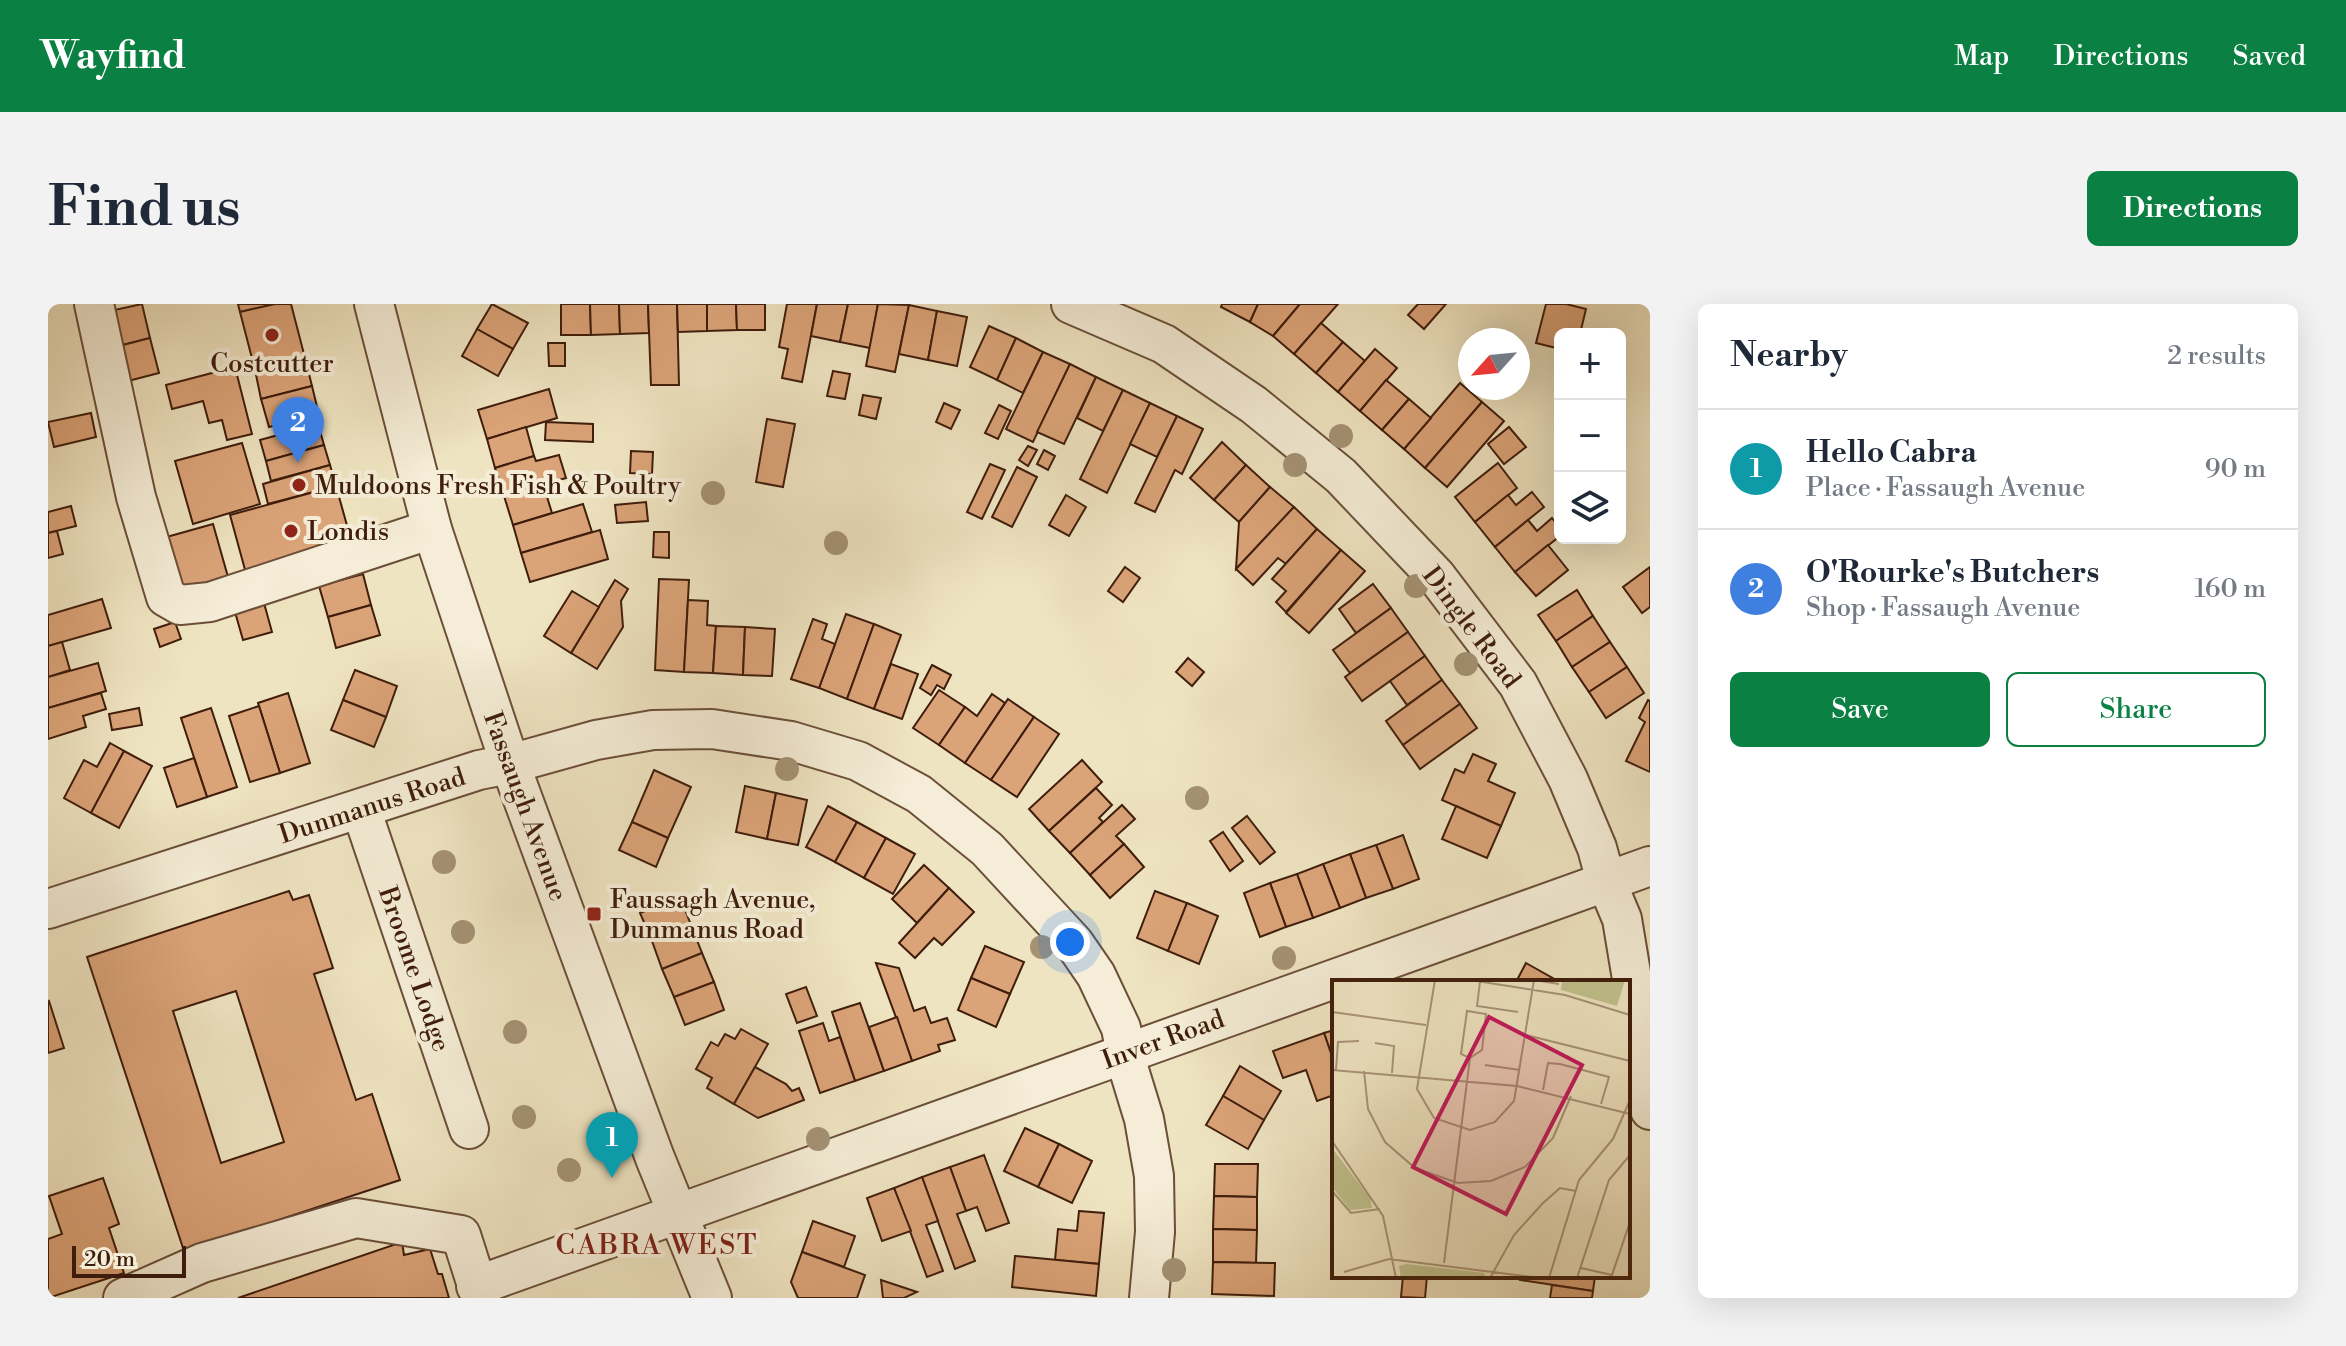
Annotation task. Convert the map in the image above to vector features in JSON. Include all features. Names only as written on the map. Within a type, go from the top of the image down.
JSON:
[{"type":"street","points":[[94,304],[136,497],[166,597],[180,605],[210,602],[432,529]]},
{"type":"street","name":"Fassaugh Avenue","points":[[374,304],[432,529],[510,764],[655,1158],[712,1298]]},
{"type":"street","name":"Dingle Road","points":[[1071,304],[1164,344],[1254,405],[1341,476],[1436,576],[1518,684],[1568,779],[1622,919],[1650,1110]]},
{"type":"street","name":"Dunmanus Road","points":[[48,909],[479,770],[596,740],[638,733],[712,729],[791,741],[858,761],[919,794],[987,849],[1074,943],[1096,975],[1121,1028],[1144,1119],[1154,1176],[1155,1232],[1149,1298]]},
{"type":"street","name":"Broome Lodge","points":[[361,809],[469,1129]]},
{"type":"street","name":"Inver Road","points":[[479,1292],[678,1215],[1126,1052],[1650,866]]},
{"type":"street","points":[[123,1298],[202,1263],[356,1218],[461,1235],[479,1292]]},
{"type":"building","points":[[142,304],[150,338],[119,346],[110,311]]},
{"type":"building","points":[[238,304],[275,304],[240,312]]},
{"type":"building","name":"Costcutter","points":[[275,304],[291,304],[305,358],[255,370],[240,312]]},
{"type":"building","points":[[492,304],[528,323],[513,349],[477,329]]},
{"type":"building","points":[[561,304],[590,304],[591,335],[561,335]]},
{"type":"building","points":[[590,304],[619,304],[620,334],[591,335]]},
{"type":"building","points":[[619,304],[648,304],[649,333],[620,334]]},
{"type":"building","points":[[648,304],[677,304],[679,385],[651,385]]},
{"type":"building","points":[[677,304],[707,304],[707,331],[678,332]]},
{"type":"building","points":[[707,304],[736,304],[737,330],[707,331]]},
{"type":"building","points":[[736,304],[765,304],[765,330],[737,330]]},
{"type":"building","points":[[787,304],[817,304],[802,382],[782,378],[788,349],[779,347]]},
{"type":"building","points":[[817,304],[848,304],[840,342],[811,336]]},
{"type":"building","points":[[848,304],[878,304],[870,348],[840,342]]},
{"type":"building","points":[[878,304],[909,305],[895,372],[866,366]]},
{"type":"building","points":[[1222,304],[1258,304],[1250,322],[1221,307]]},
{"type":"building","points":[[1258,304],[1300,304],[1273,336],[1250,322]]},
{"type":"building","points":[[1300,304],[1338,304],[1294,354],[1273,336]]},
{"type":"building","points":[[1418,304],[1446,304],[1424,329],[1408,315]]},
{"type":"building","points":[[1546,304],[1566,304],[1586,309],[1581,328],[1554,328],[1554,348],[1536,343]]},
{"type":"building","points":[[909,305],[937,311],[928,360],[899,354]]},
{"type":"building","points":[[937,311],[967,317],[957,366],[928,360]]},
{"type":"building","points":[[1321,323],[1343,342],[1316,373],[1294,354]]},
{"type":"building","points":[[989,326],[1016,338],[997,380],[970,367]]},
{"type":"building","points":[[477,329],[513,349],[498,376],[462,356]]},
{"type":"building","points":[[150,338],[159,373],[128,381],[119,346]]},
{"type":"building","points":[[1016,338],[1043,352],[1023,393],[997,380]]},
{"type":"building","points":[[1343,342],[1365,361],[1338,392],[1316,373]]},
{"type":"building","points":[[548,343],[565,343],[565,366],[549,366]]},
{"type":"building","points":[[1375,349],[1397,368],[1360,411],[1338,392]]},
{"type":"building","points":[[1043,352],[1070,364],[1033,442],[1006,429]]},
{"type":"building","points":[[305,358],[312,386],[261,399],[255,370]]},
{"type":"building","points":[[1070,364],[1096,377],[1064,444],[1037,432]]},
{"type":"building","points":[[235,367],[252,434],[227,440],[222,420],[209,423],[203,401],[172,409],[166,385]]},
{"type":"building","points":[[833,371],[850,374],[845,399],[827,396]]},
{"type":"building","points":[[1096,377],[1123,390],[1103,431],[1077,418]]},
{"type":"building","points":[[1386,380],[1409,399],[1382,430],[1360,411]]},
{"type":"building","points":[[1458,385],[1458,400],[1482,402],[1425,468],[1404,449]]},
{"type":"building","points":[[312,386],[319,415],[269,427],[261,399]]},
{"type":"building","points":[[549,389],[557,418],[487,439],[478,410]]},
{"type":"building","points":[[1123,390],[1150,403],[1107,493],[1080,479]]},
{"type":"building","points":[[863,395],[881,398],[876,419],[859,415]]},
{"type":"building","points":[[1409,399],[1431,418],[1404,449],[1382,430]]},
{"type":"building","points":[[1482,402],[1504,421],[1447,487],[1425,468]]},
{"type":"building","points":[[944,403],[960,410],[951,429],[936,422]]},
{"type":"building","points":[[1150,403],[1177,416],[1157,457],[1130,444]]},
{"type":"building","points":[[999,405],[1011,411],[998,439],[985,433]]},
{"type":"building","points":[[91,413],[96,437],[54,447],[48,422]]},
{"type":"building","points":[[1177,416],[1203,429],[1182,474],[1175,470],[1155,512],[1135,503]]},
{"type":"building","points":[[767,419],[795,424],[783,487],[756,482]]},
{"type":"building","points":[[546,422],[593,424],[593,442],[545,440]]},
{"type":"building","points":[[318,424],[324,445],[266,461],[260,440]]},
{"type":"building","points":[[526,427],[534,456],[495,468],[487,439]]},
{"type":"building","points":[[1509,427],[1526,447],[1504,464],[1488,444]]},
{"type":"building","points":[[1222,442],[1246,465],[1214,500],[1190,478]]},
{"type":"building","points":[[242,443],[260,504],[193,524],[175,461]]},
{"type":"building","points":[[324,445],[330,465],[271,481],[266,461]]},
{"type":"building","points":[[1028,446],[1037,450],[1028,466],[1019,460]]},
{"type":"building","points":[[1044,450],[1055,456],[1048,470],[1037,464]]},
{"type":"building","points":[[631,451],[653,452],[652,474],[630,473]]},
{"type":"building","points":[[559,455],[566,478],[504,496],[495,468],[534,456],[536,461]]},
{"type":"building","points":[[1498,463],[1517,488],[1475,522],[1455,497]]},
{"type":"building","points":[[990,464],[1005,470],[982,519],[967,512]]},
{"type":"building","name":"Muldoons Fresh Fish & Poultry","points":[[330,465],[336,486],[268,504],[263,484]]},
{"type":"building","points":[[1246,465],[1270,487],[1239,522],[1214,500]]},
{"type":"building","points":[[1017,467],[1037,477],[1012,527],[992,517]]},
{"type":"building","points":[[543,484],[552,513],[513,525],[504,496]]},
{"type":"building","name":"Londis","points":[[336,486],[353,547],[247,577],[230,515]]},
{"type":"building","points":[[1270,487],[1294,507],[1236,569],[1239,522]]},
{"type":"building","points":[[1532,492],[1544,507],[1495,547],[1475,522],[1508,495],[1516,505]]},
{"type":"building","points":[[1066,495],[1086,507],[1069,536],[1049,525]]},
{"type":"building","points":[[646,502],[648,521],[617,523],[615,505]]},
{"type":"building","points":[[583,504],[592,532],[521,553],[513,525]]},
{"type":"building","points":[[71,506],[76,526],[48,533],[48,512]]},
{"type":"building","points":[[1294,507],[1317,529],[1286,564],[1278,558],[1253,585],[1236,569]]},
{"type":"building","points":[[1552,518],[1554,520],[1554,541],[1515,572],[1495,547],[1528,520],[1537,531]]},
{"type":"building","points":[[213,524],[230,584],[189,592],[169,570],[163,538]]},
{"type":"building","points":[[1317,529],[1341,550],[1286,612],[1276,602],[1286,591],[1272,579]]},
{"type":"building","points":[[600,530],[608,559],[530,582],[521,553]]},
{"type":"building","points":[[57,531],[63,554],[48,558],[48,533]]},
{"type":"building","points":[[654,532],[669,532],[669,558],[653,557]]},
{"type":"building","points":[[1548,545],[1568,570],[1536,596],[1515,572]]},
{"type":"building","points":[[1341,550],[1365,571],[1309,633],[1286,613]]},
{"type":"building","points":[[1125,567],[1140,578],[1123,602],[1108,591]]},
{"type":"building","points":[[1650,567],[1650,607],[1642,613],[1623,587]]},
{"type":"building","points":[[363,574],[371,605],[328,617],[319,586]]},
{"type":"building","points":[[659,579],[689,580],[684,672],[655,670]]},
{"type":"building","points":[[615,580],[628,589],[621,601],[623,627],[597,669],[571,653]]},
{"type":"building","points":[[1373,584],[1391,608],[1356,633],[1339,609]]},
{"type":"building","points":[[1577,590],[1593,616],[1556,641],[1538,615]]},
{"type":"building","points":[[572,591],[599,607],[571,653],[544,636]]},
{"type":"building","points":[[102,599],[111,628],[48,646],[48,615]]},
{"type":"building","points":[[688,600],[708,601],[707,625],[716,626],[713,673],[684,672]]},
{"type":"building","points":[[264,603],[272,632],[243,640],[235,612]]},
{"type":"building","points":[[371,605],[380,635],[336,648],[328,617]]},
{"type":"building","points":[[1391,608],[1408,632],[1350,673],[1333,650]]},
{"type":"building","points":[[846,614],[874,624],[847,699],[819,688]]},
{"type":"building","points":[[1593,616],[1610,642],[1572,667],[1556,641]]},
{"type":"building","points":[[813,619],[827,624],[822,639],[835,644],[819,688],[791,679]]},
{"type":"building","points":[[175,622],[181,639],[160,647],[154,629]]},
{"type":"building","points":[[874,624],[901,635],[874,709],[847,699]]},
{"type":"building","points":[[716,626],[745,627],[743,675],[713,673]]},
{"type":"building","points":[[745,627],[775,629],[772,676],[743,675]]},
{"type":"building","points":[[1408,632],[1425,656],[1362,701],[1345,677]]},
{"type":"building","points":[[62,642],[70,670],[48,677],[48,646]]},
{"type":"building","points":[[1610,642],[1627,667],[1589,692],[1572,667]]},
{"type":"building","points":[[1425,656],[1442,680],[1407,705],[1390,681]]},
{"type":"building","points":[[1188,658],[1204,672],[1192,686],[1176,672]]},
{"type":"building","points":[[98,663],[106,691],[48,708],[48,677]]},
{"type":"building","points":[[891,664],[918,674],[902,719],[874,709]]},
{"type":"building","points":[[932,665],[951,675],[944,689],[937,685],[931,695],[920,688]]},
{"type":"building","points":[[1627,667],[1644,693],[1606,718],[1589,692]]},
{"type":"building","points":[[355,670],[397,686],[386,717],[343,700]]},
{"type":"building","points":[[1442,680],[1460,704],[1403,745],[1386,721]]},
{"type":"building","points":[[939,690],[965,707],[939,745],[913,728]]},
{"type":"building","points":[[101,693],[106,709],[83,716],[86,727],[48,739],[48,708]]},
{"type":"building","points":[[288,693],[310,763],[280,773],[258,703]]},
{"type":"building","points":[[992,694],[1005,703],[965,763],[939,745],[965,707],[977,716]]},
{"type":"building","points":[[1008,699],[1034,717],[991,780],[965,763]]},
{"type":"building","points":[[343,700],[386,717],[374,747],[331,730]]},
{"type":"building","points":[[1648,700],[1650,772],[1626,761],[1645,722],[1639,718]]},
{"type":"building","points":[[1460,704],[1477,728],[1420,769],[1403,745]]},
{"type":"building","points":[[259,706],[280,773],[250,782],[229,716]]},
{"type":"building","points":[[139,708],[142,725],[112,730],[109,714]]},
{"type":"building","points":[[211,708],[237,787],[207,797],[181,718]]},
{"type":"building","points":[[1034,717],[1059,734],[1017,797],[991,780]]},
{"type":"building","points":[[110,743],[124,751],[91,813],[64,798],[84,760],[97,767]]},
{"type":"building","points":[[124,751],[152,766],[119,828],[91,813]]},
{"type":"building","points":[[1473,754],[1496,764],[1488,781],[1515,793],[1501,826],[1442,800],[1455,769],[1464,773]]},
{"type":"building","points":[[194,758],[207,797],[177,807],[164,768]]},
{"type":"building","points":[[1082,760],[1102,782],[1049,831],[1029,809]]},
{"type":"building","points":[[654,770],[691,787],[668,838],[632,822]]},
{"type":"building","points":[[745,786],[776,793],[767,839],[736,832]]},
{"type":"building","points":[[1096,788],[1112,805],[1099,818],[1103,822],[1070,853],[1049,831]]},
{"type":"building","points":[[776,793],[807,800],[798,845],[767,839]]},
{"type":"building","points":[[1122,805],[1135,819],[1116,836],[1124,844],[1090,875],[1070,853]]},
{"type":"building","points":[[828,806],[857,822],[835,862],[806,847]]},
{"type":"building","points":[[1456,806],[1501,826],[1487,858],[1442,839]]},
{"type":"building","points":[[1247,816],[1275,852],[1260,864],[1232,828]]},
{"type":"building","points":[[632,822],[668,838],[656,867],[619,850]]},
{"type":"building","points":[[857,822],[886,838],[864,878],[835,862]]},
{"type":"building","points":[[1223,832],[1243,861],[1230,871],[1210,841]]},
{"type":"building","points":[[1403,835],[1419,879],[1393,889],[1376,845]]},
{"type":"building","points":[[886,838],[915,854],[893,894],[864,878]]},
{"type":"building","points":[[1124,844],[1144,867],[1110,898],[1090,875]]},
{"type":"building","points":[[1376,845],[1393,889],[1366,898],[1350,854]]},
{"type":"building","points":[[1350,854],[1366,898],[1340,908],[1323,864]]},
{"type":"building","points":[[1323,864],[1340,908],[1313,918],[1297,874]]},
{"type":"building","points":[[924,865],[949,888],[917,923],[892,899]]},
{"type":"building","points":[[1297,874],[1313,918],[1286,927],[1270,883]]},
{"type":"building","points":[[1270,883],[1286,927],[1260,937],[1244,893]]},
{"type":"building","points":[[949,888],[974,912],[942,945],[934,938],[915,958],[899,943]]},
{"type":"building","points":[[289,891],[293,900],[309,895],[333,968],[314,974],[356,1100],[372,1094],[400,1180],[184,1251],[87,957]],"holes":[[[236,991],[284,1142],[221,1163],[173,1011]]]},
{"type":"building","points":[[1155,891],[1187,903],[1168,951],[1137,938]]},
{"type":"building","points":[[680,897],[691,925],[652,941],[640,913]]},
{"type":"building","points":[[1187,903],[1218,916],[1199,964],[1168,951]]},
{"type":"building","points":[[691,925],[702,953],[662,969],[652,941]]},
{"type":"building","points":[[985,946],[1024,962],[1010,994],[971,978]]},
{"type":"building","points":[[702,953],[714,982],[674,997],[662,969]]},
{"type":"building","points":[[876,963],[899,968],[914,1011],[925,1007],[931,1023],[947,1018],[955,1040],[938,1045],[940,1051],[912,1061]]},
{"type":"building","points":[[1526,963],[1556,980],[1517,980]]},
{"type":"building","points":[[971,978],[1010,994],[996,1027],[958,1010]]},
{"type":"building","points":[[714,982],[724,1010],[685,1025],[674,997]]},
{"type":"building","points":[[806,987],[817,1016],[797,1023],[786,994]]},
{"type":"building","points":[[48,1002],[64,1048],[48,1053]]},
{"type":"building","points":[[860,1003],[884,1071],[855,1081],[832,1012]]},
{"type":"building","points":[[897,1017],[912,1061],[884,1071],[869,1027]]},
{"type":"building","points":[[823,1023],[829,1041],[840,1037],[855,1081],[820,1093],[799,1031]]},
{"type":"building","points":[[741,1029],[768,1044],[734,1104],[707,1088],[712,1078],[696,1069],[711,1042],[718,1046],[725,1034],[735,1039]]},
{"type":"building","points":[[1332,1031],[1332,1056],[1324,1033]]},
{"type":"building","points":[[1324,1033],[1332,1056],[1332,1096],[1317,1101],[1306,1070],[1283,1078],[1273,1051]]},
{"type":"building","points":[[1240,1066],[1281,1091],[1264,1120],[1223,1096]]},
{"type":"building","points":[[755,1067],[786,1084],[792,1091],[799,1088],[804,1100],[758,1118],[734,1104]]},
{"type":"building","points":[[1223,1096],[1264,1120],[1248,1149],[1206,1125]]},
{"type":"building","points":[[1025,1128],[1059,1144],[1038,1187],[1004,1171]]},
{"type":"building","points":[[1059,1144],[1092,1161],[1072,1203],[1038,1187]]},
{"type":"building","points":[[984,1155],[1009,1223],[986,1231],[977,1207],[966,1211],[950,1167]]},
{"type":"building","points":[[1215,1164],[1258,1164],[1257,1197],[1214,1196]]},
{"type":"building","points":[[950,1167],[966,1211],[957,1214],[975,1261],[955,1269],[922,1177]]},
{"type":"building","points":[[922,1177],[938,1221],[926,1225],[943,1271],[927,1277],[894,1188]]},
{"type":"building","points":[[103,1178],[119,1224],[109,1228],[124,1273],[48,1298],[48,1239],[62,1234],[49,1196]]},
{"type":"building","points":[[894,1188],[911,1231],[882,1241],[867,1198]]},
{"type":"building","points":[[1214,1196],[1257,1197],[1257,1230],[1213,1229]]},
{"type":"building","points":[[1079,1211],[1104,1213],[1099,1264],[1055,1260],[1058,1229],[1077,1231]]},
{"type":"building","points":[[813,1221],[855,1236],[844,1267],[802,1252]]},
{"type":"building","points":[[1213,1229],[1257,1230],[1256,1263],[1213,1262]]},
{"type":"building","points":[[402,1242],[404,1255],[430,1249],[449,1298],[238,1298]]},
{"type":"building","points":[[802,1252],[865,1275],[857,1298],[798,1298],[791,1282]]},
{"type":"building","points":[[1015,1256],[1099,1264],[1096,1296],[1012,1287]]},
{"type":"building","points":[[1213,1262],[1275,1263],[1274,1296],[1212,1294]]},
{"type":"building","points":[[1403,1278],[1427,1278],[1425,1298],[1401,1297]]},
{"type":"building","points":[[1520,1278],[1595,1278],[1593,1291]]},
{"type":"building","points":[[881,1280],[917,1292],[904,1298],[883,1298]]},
{"type":"building","points":[[1552,1285],[1593,1291],[1592,1298],[1550,1298]]},
{"type":"place","name":"Costcutter","points":[[272,335]]},
{"type":"place","name":"O'Rourke's Butchers","points":[[298,463]]},
{"type":"place","name":"Muldoons Fresh Fish & Poultry","points":[[299,485]]},
{"type":"place","name":"Londis","points":[[291,531]]},
{"type":"place","name":"Faussagh Avenue, Dunmanus Road","points":[[594,914]]},
{"type":"place","name":"Hello Cabra","points":[[612,1178]]},
{"type":"district","name":"CABRA WEST","points":[[657,1244]]}]
